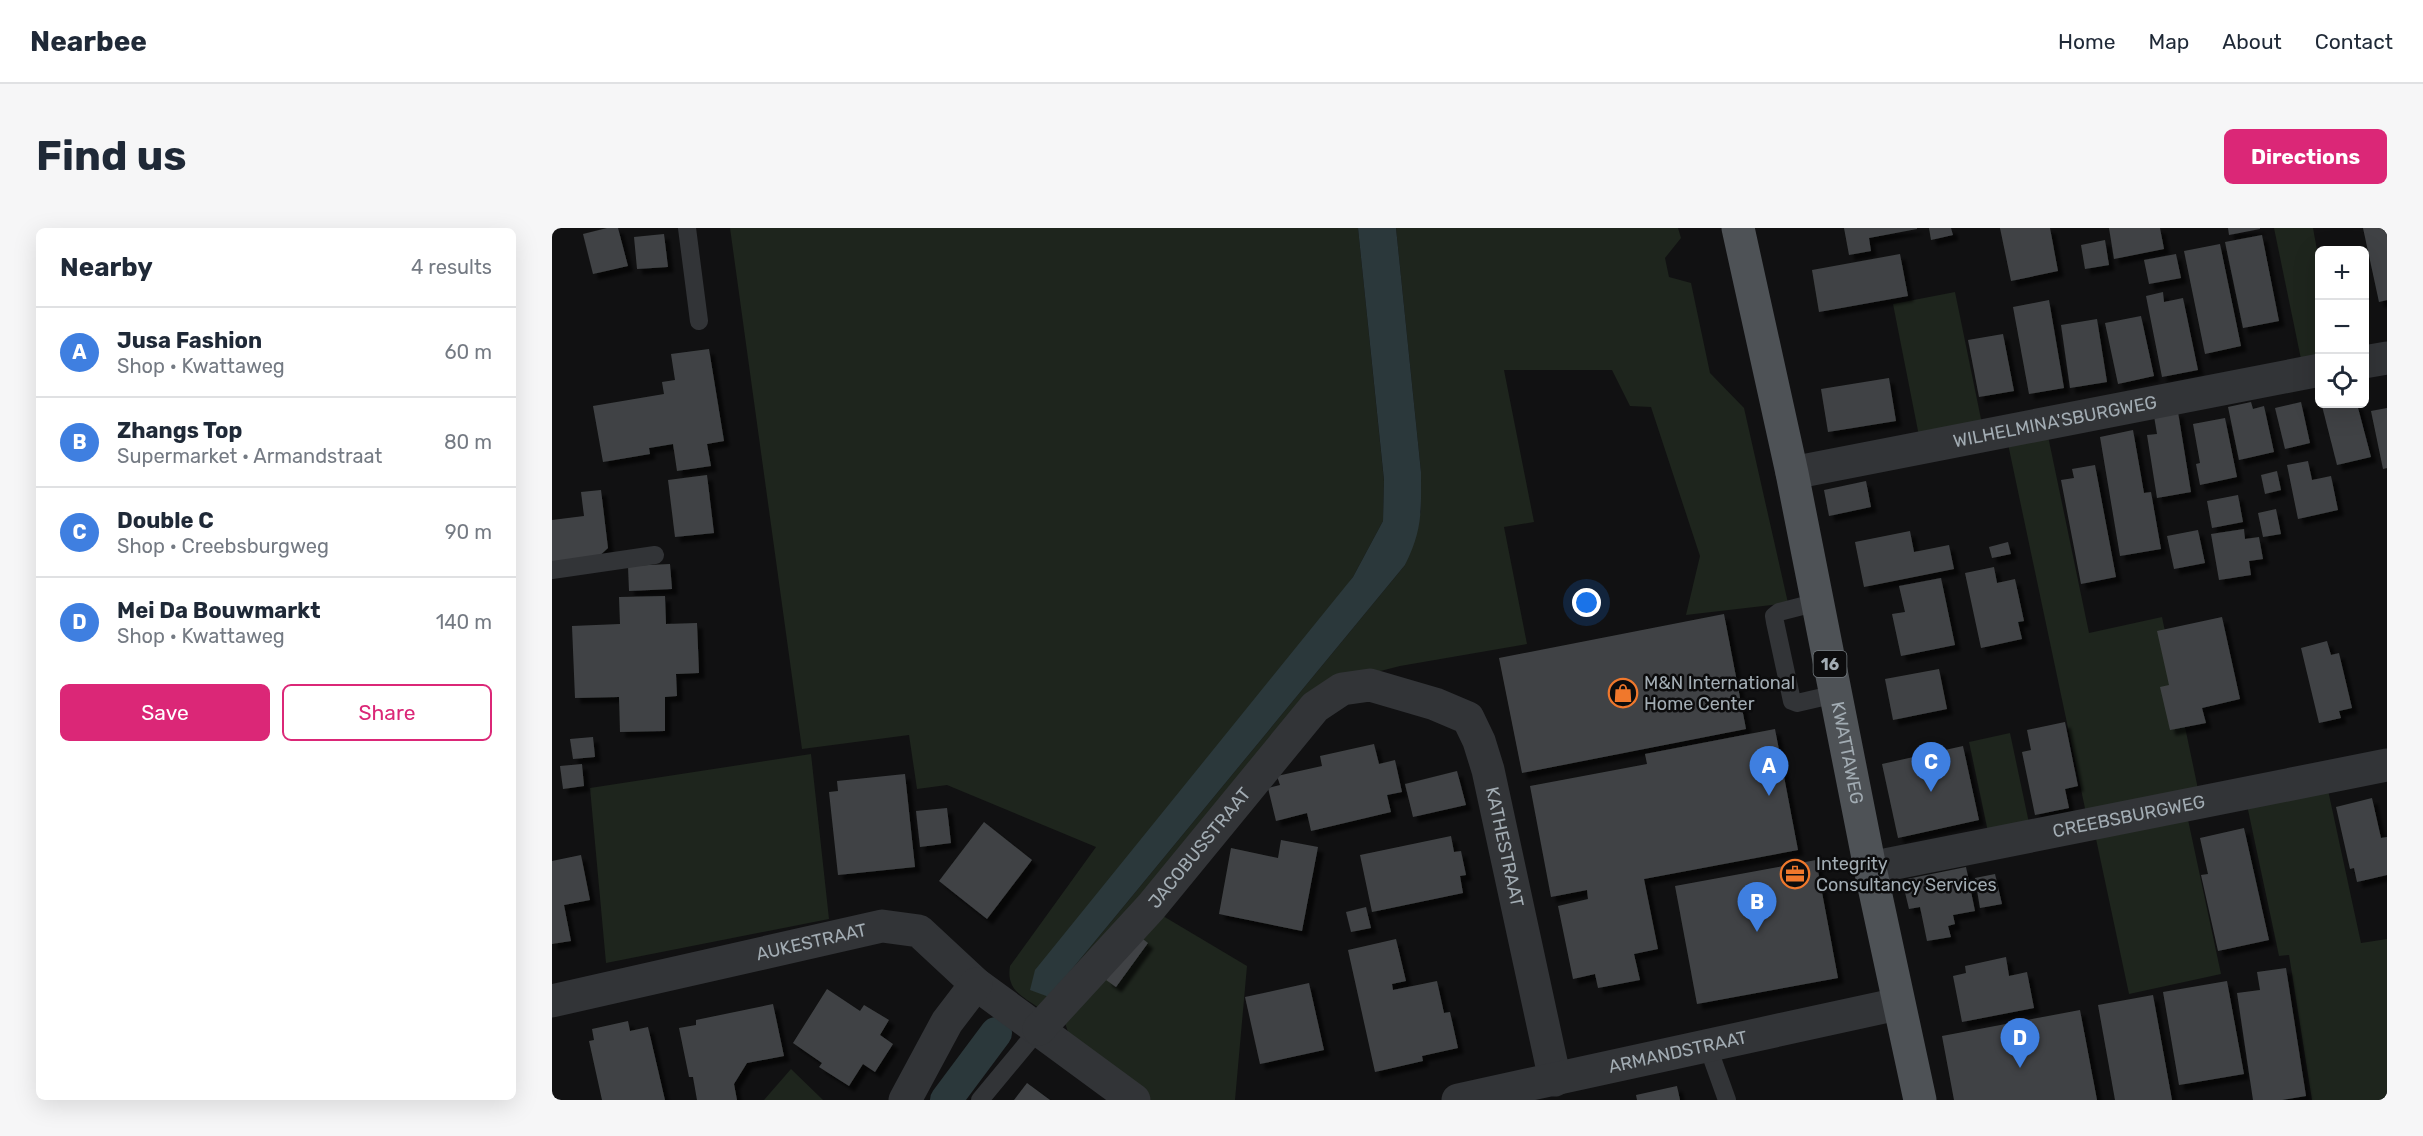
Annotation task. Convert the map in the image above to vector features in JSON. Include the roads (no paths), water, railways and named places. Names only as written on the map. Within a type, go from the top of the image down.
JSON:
[{"type":"main road","name":"KWATTAWEG","points":[[1738,228],[1792,473],[1918,1100]]},
{"type":"street","points":[[2369,361],[2387,358]]},
{"type":"street","name":"WILHELMINA'SBURGWEG","points":[[1792,473],[2315,371]]},
{"type":"street","name":"JACOBUSSTRAAT","points":[[1039,1029],[1150,907],[1315,707],[1342,689],[1370,685]]},
{"type":"street","name":"KATHESTRAAT","points":[[1370,685],[1435,704],[1468,718],[1479,741],[1488,770],[1555,1080]]},
{"type":"street","name":"CREEBSBURGWEG","points":[[1870,867],[2387,765]]},
{"type":"street","name":"AUKESTRAAT","points":[[552,1001],[882,926],[919,931],[976,984],[1039,1029]]},
{"type":"street","points":[[905,1100],[947,1022],[976,984]]},
{"type":"street","name":"ARMANDSTRAAT","points":[[1458,1100],[1898,1004]]},
{"type":"street","points":[[1039,1029],[1134,1100]]},
{"type":"lane","points":[[687,228],[699,321]]},
{"type":"lane","points":[[552,570],[655,555]]},
{"type":"lane","points":[[1818,602],[1779,612],[1774,616],[1775,622],[1792,701],[1797,703],[1836,694]]},
{"type":"lane","points":[[980,1100],[1039,1029]]},
{"type":"lane","points":[[1708,1047],[1727,1100]]},
{"type":"waterway","points":[[946,1100],[996,1033]]},
{"type":"place","name":"M&N International Home Center","points":[[1623,693]]},
{"type":"place","name":"Double C","points":[[1931,792]]},
{"type":"place","name":"Jusa Fashion","points":[[1769,796]]},
{"type":"place","name":"Integrity Consultancy Services","points":[[1795,874]]},
{"type":"place","name":"Zhangs Top","points":[[1757,932]]},
{"type":"place","name":"Mei Da Bouwmarkt","points":[[2020,1068]]}]
